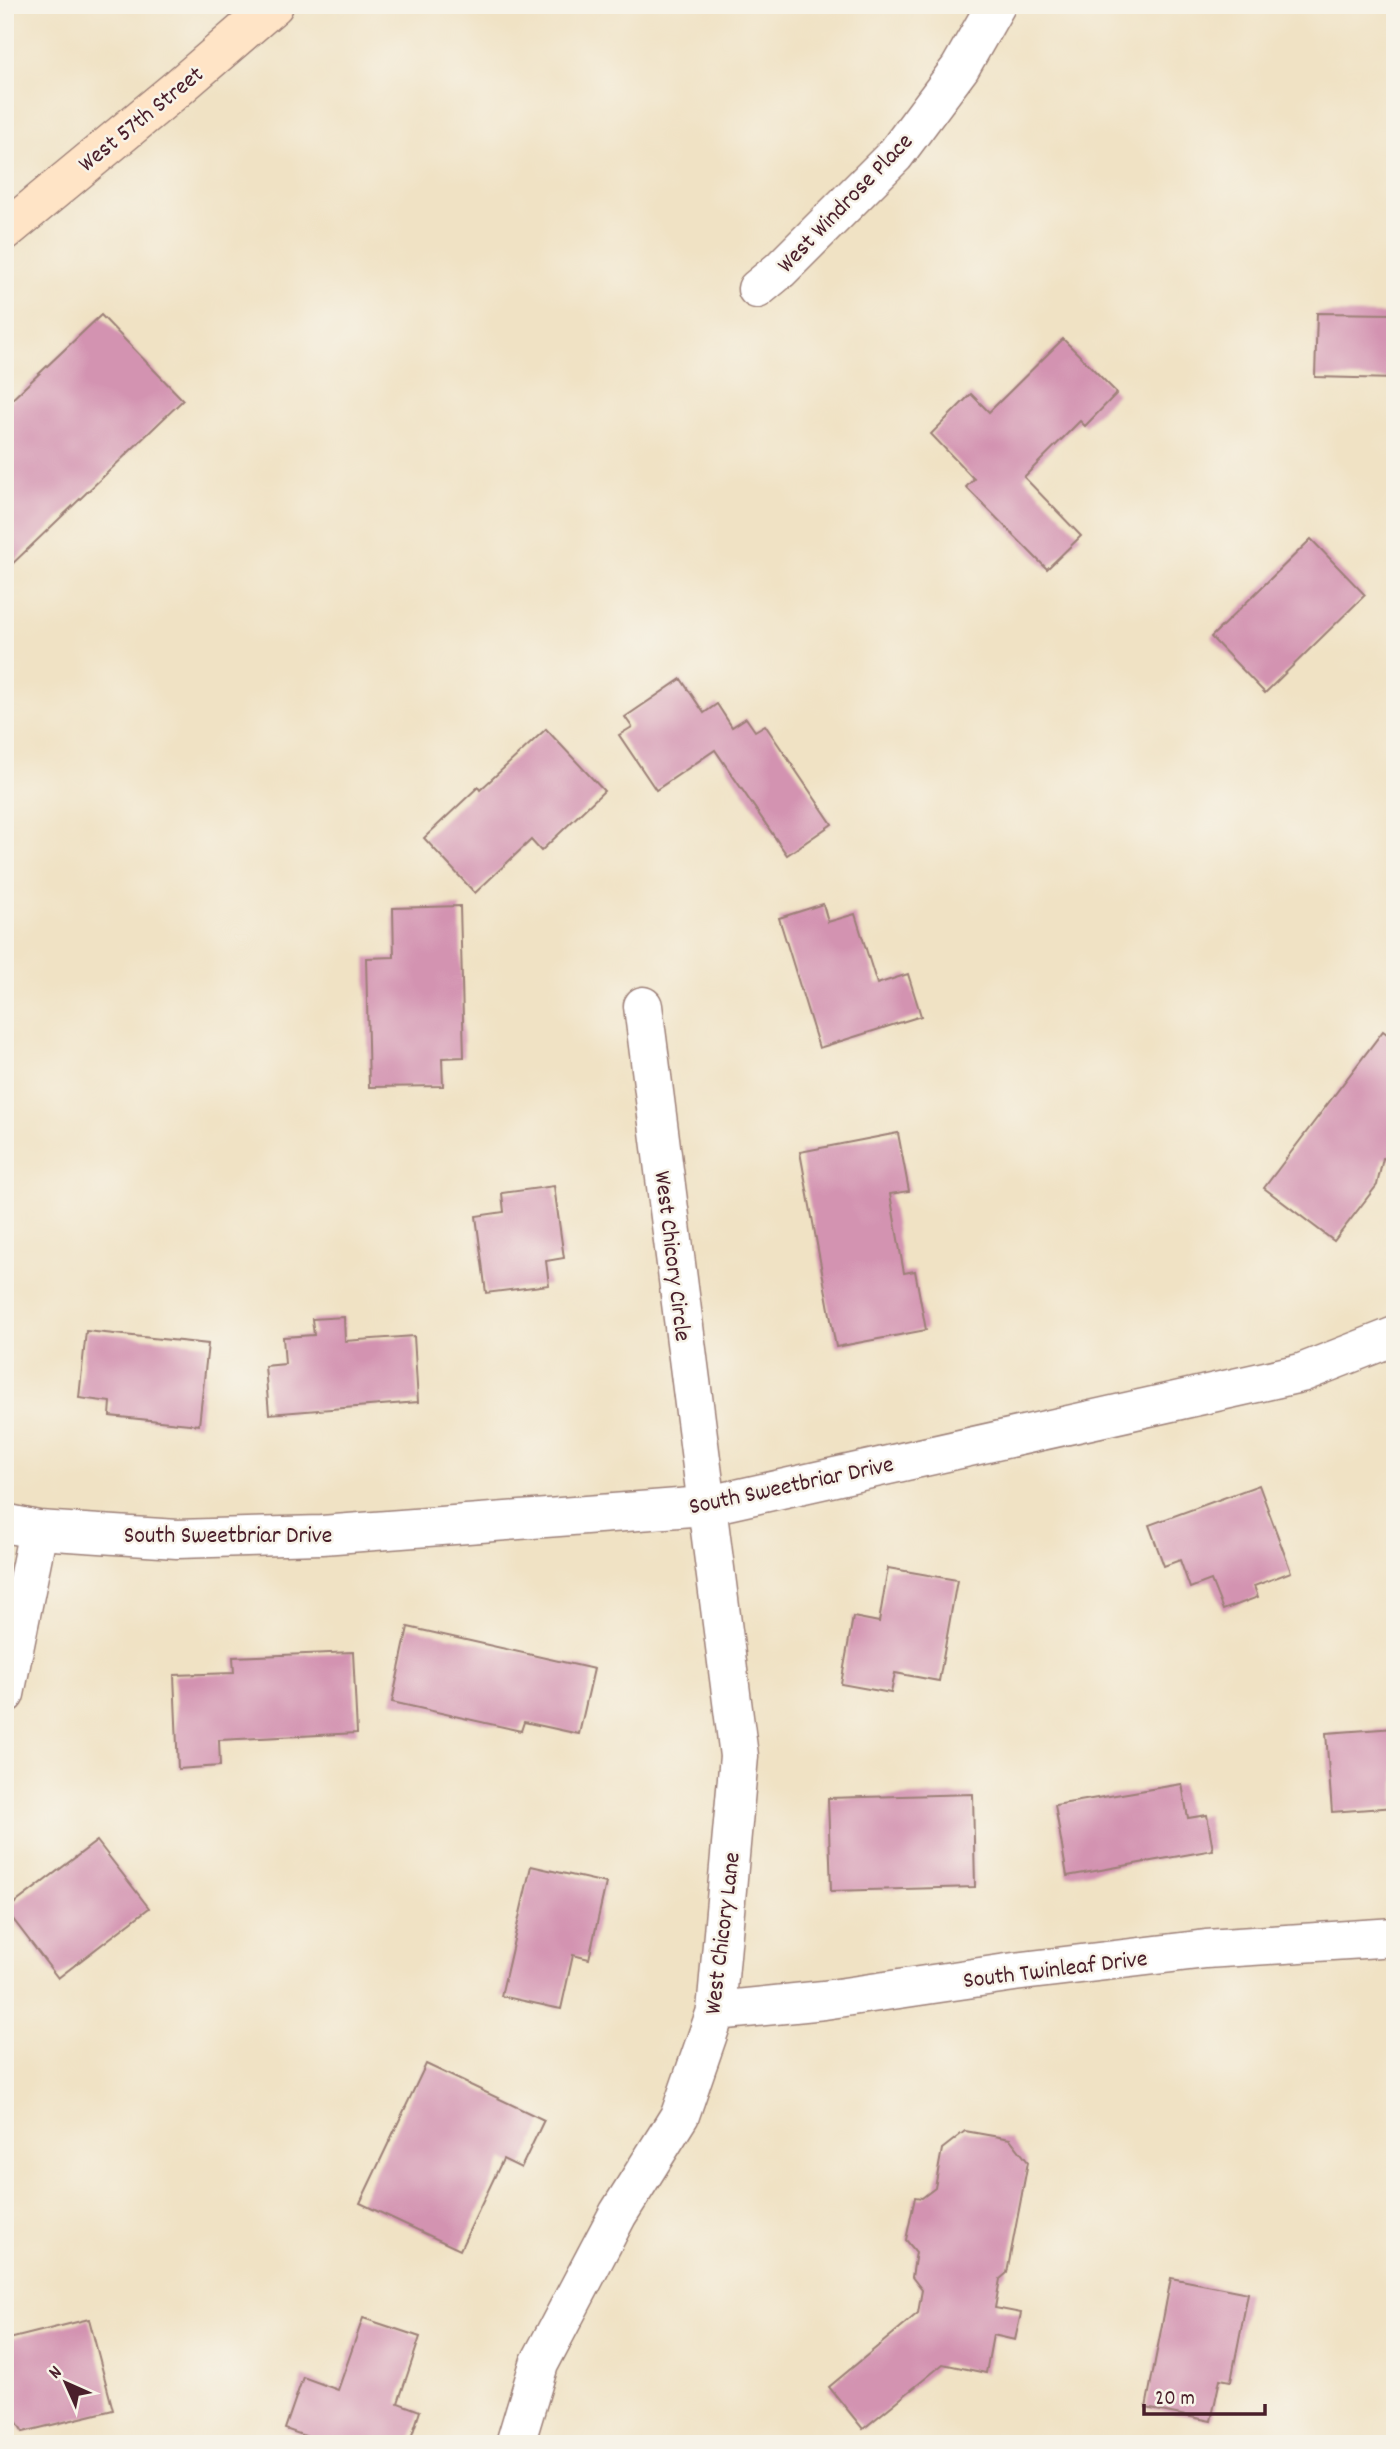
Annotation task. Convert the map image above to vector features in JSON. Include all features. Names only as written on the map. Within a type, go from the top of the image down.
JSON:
[{"type":"main road","name":"West 57th Street","points":[[5,231],[274,5]]},
{"type":"street","name":"West Windrose Place","points":[[757,289],[780,270],[895,155],[960,68],[996,5]]},
{"type":"street","name":"West Chicory Circle","points":[[643,1006],[705,1506]]},
{"type":"street","name":"South Sweetbriar Drive","points":[[21,1526],[177,1539],[322,1535],[705,1506],[1301,1373],[1395,1336]]},
{"type":"street","name":"West Chicory Lane","points":[[515,2444],[539,2364],[618,2214],[680,2115],[716,2011],[738,1756],[705,1506]]},
{"type":"street","points":[[5,1694],[21,1526]]},
{"type":"street","name":"South Twinleaf Drive","points":[[716,2011],[824,2000],[1014,1972],[1206,1949],[1395,1937]]},
{"type":"building","points":[[1317,313],[1395,314],[1395,379],[1315,377]]},
{"type":"building","points":[[101,315],[183,400],[5,571],[5,406]]},
{"type":"building","points":[[1063,339],[1117,393],[1085,426],[1080,421],[1024,477],[1081,536],[1047,569],[966,487],[974,479],[931,434],[971,394],[989,412]]},
{"type":"building","points":[[1311,539],[1365,595],[1265,693],[1211,637]]},
{"type":"building","points":[[681,679],[704,713],[717,704],[732,727],[746,718],[755,731],[765,725],[832,824],[787,855],[715,750],[656,790],[619,735],[632,727],[625,717]]},
{"type":"building","points":[[546,729],[604,791],[541,851],[531,840],[475,893],[424,838]]},
{"type":"building","points":[[823,904],[828,922],[855,914],[877,984],[908,974],[921,1016],[819,1048],[779,918]]},
{"type":"building","points":[[460,906],[464,1057],[442,1058],[443,1086],[369,1087],[366,958],[394,957],[393,908]]},
{"type":"building","points":[[1383,1031],[1395,1040],[1395,1161],[1383,1158],[1377,1185],[1334,1241],[1264,1188]]},
{"type":"building","points":[[898,1133],[909,1191],[890,1194],[904,1273],[915,1271],[926,1330],[836,1347],[800,1152]]},
{"type":"building","points":[[554,1186],[564,1258],[546,1261],[549,1285],[486,1293],[476,1216],[504,1212],[502,1193]]},
{"type":"building","points":[[344,1317],[345,1341],[414,1336],[418,1402],[269,1414],[265,1366],[285,1364],[283,1337],[314,1335],[312,1319]]},
{"type":"building","points":[[86,1331],[208,1344],[199,1425],[110,1416],[111,1402],[79,1398]]},
{"type":"building","points":[[1259,1485],[1291,1572],[1254,1586],[1258,1597],[1223,1610],[1211,1580],[1190,1588],[1180,1560],[1164,1566],[1149,1525]]},
{"type":"building","points":[[888,1568],[957,1580],[939,1681],[895,1673],[891,1693],[841,1684],[853,1617],[879,1622]]},
{"type":"building","points":[[408,1627],[594,1669],[579,1734],[524,1722],[521,1731],[392,1702]]},
{"type":"building","points":[[353,1652],[357,1733],[219,1740],[220,1766],[178,1769],[174,1675],[234,1673],[233,1657]]},
{"type":"building","points":[[1395,1728],[1395,1807],[1332,1812],[1326,1733]]},
{"type":"building","points":[[1182,1784],[1188,1818],[1207,1815],[1213,1850],[1067,1876],[1055,1805]]},
{"type":"building","points":[[973,1794],[975,1887],[831,1891],[828,1798]]},
{"type":"building","points":[[97,1841],[149,1908],[58,1978],[6,1910]]},
{"type":"building","points":[[531,1866],[606,1883],[589,1959],[573,1955],[561,2009],[501,1996]]},
{"type":"building","points":[[426,2064],[544,2120],[521,2168],[503,2159],[460,2250],[360,2203]]},
{"type":"building","points":[[965,2131],[1010,2139],[1028,2162],[1007,2273],[1000,2279],[995,2308],[1021,2313],[1015,2340],[993,2335],[986,2373],[943,2364],[863,2429],[829,2387],[918,2313],[922,2290],[912,2277],[916,2252],[906,2240],[915,2197],[922,2198],[935,2188],[942,2149]]},
{"type":"building","points":[[1171,2278],[1248,2293],[1231,2381],[1220,2379],[1211,2421],[1146,2408]]},
{"type":"building","points":[[363,2318],[420,2337],[398,2403],[420,2411],[409,2444],[328,2444],[285,2429],[303,2377],[338,2390]]},
{"type":"building","points":[[89,2319],[113,2410],[23,2432],[13,2416],[5,2421],[5,2340]]}]
